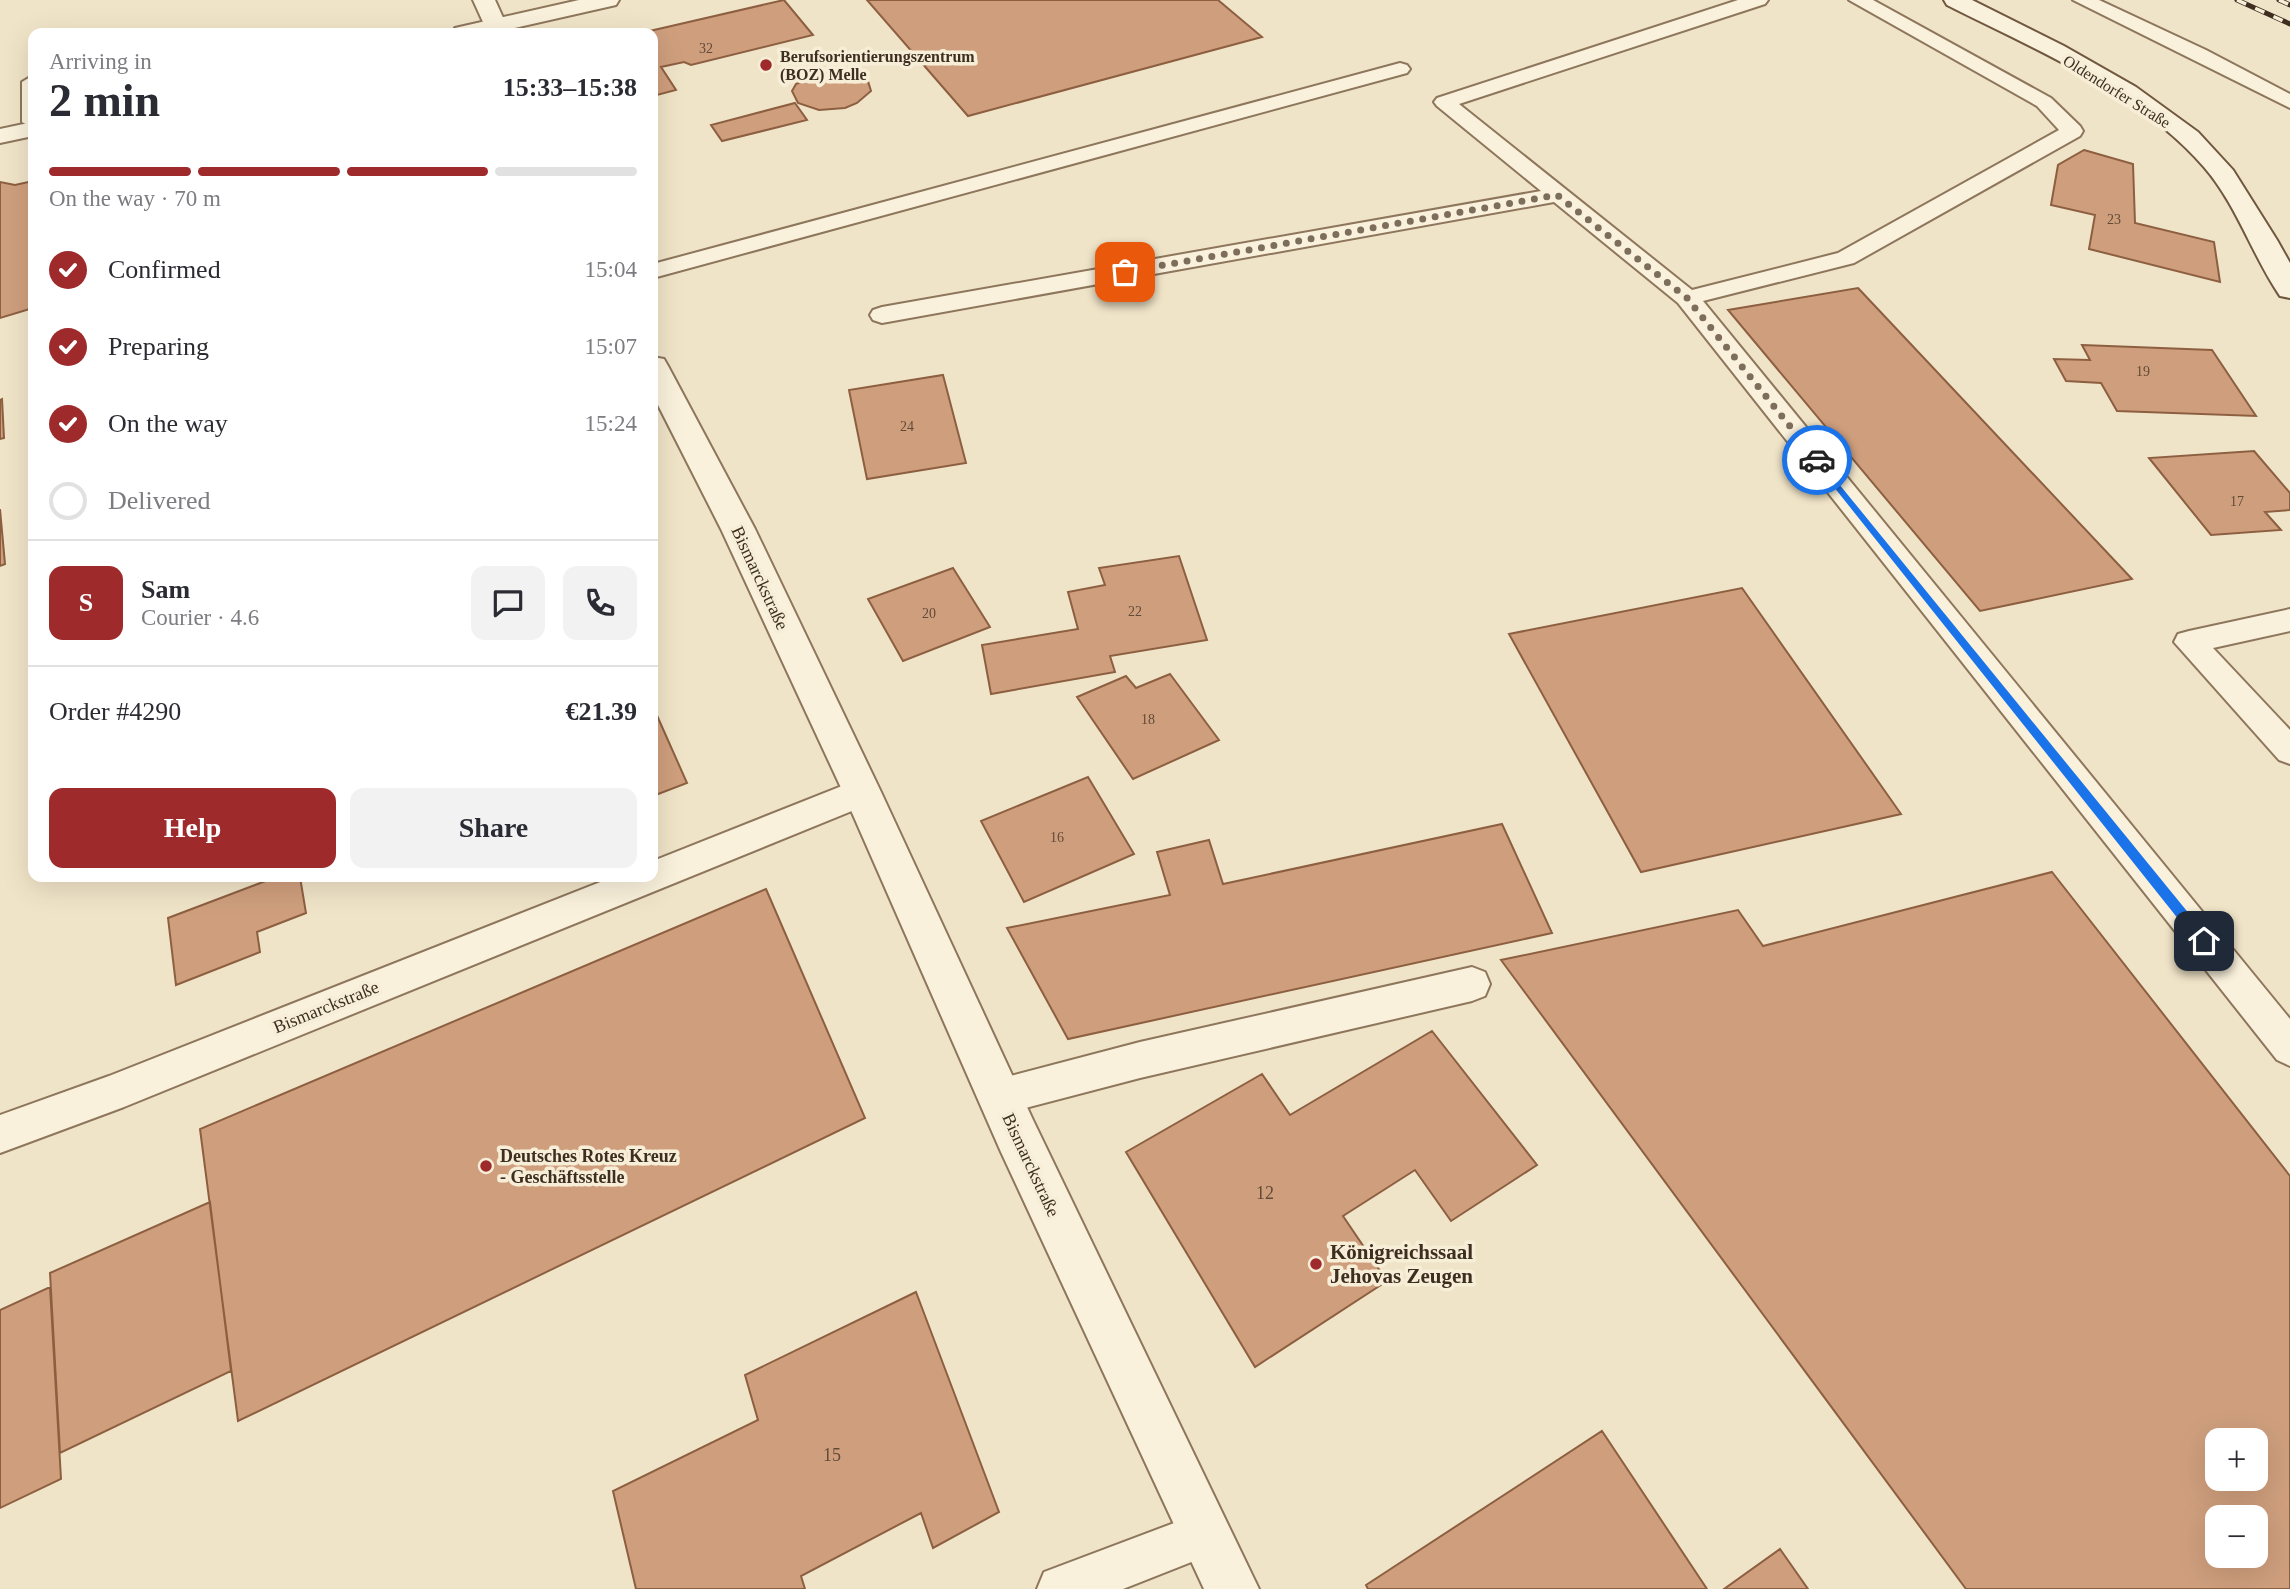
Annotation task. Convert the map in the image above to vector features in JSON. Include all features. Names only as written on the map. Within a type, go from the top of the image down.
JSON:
[{"type":"street","points":[[484,0],[496,28]]},
{"type":"street","points":[[504,28],[608,0]]},
{"type":"street","name":"Oldendorfer Straße","points":[[1955,0],[2137,100],[2180,131],[2212,160],[2234,191],[2290,290]]},
{"type":"street","points":[[0,136],[28,130]]},
{"type":"street","name":"Bismarckstraße","points":[[658,376],[738,529],[862,792],[999,1097],[1232,1589]]},
{"type":"lane","points":[[1758,0],[1657,29],[1601,52],[1444,102],[1687,298],[2290,1048]]},
{"type":"lane","points":[[1687,298],[1846,258],[2072,131],[2044,102],[1859,0]]},
{"type":"lane","points":[[2083,0],[2199,54],[2290,102]]},
{"type":"lane","points":[[658,270],[1400,69]]},
{"type":"lane","points":[[882,315],[1557,195]]},
{"type":"lane","points":[[2290,620],[2189,642],[2290,751]]},
{"type":"lane","name":"Bismarckstraße","points":[[658,874],[862,792]]},
{"type":"lane","name":"Bismarckstraße","points":[[0,1134],[123,1089],[637,882]]},
{"type":"lane","points":[[999,1097],[1140,1060],[1472,984]]},
{"type":"lane","points":[[1061,1589],[1206,1534]]},
{"type":"building","points":[[784,0],[813,35],[691,65],[684,62],[661,67],[676,90],[658,95],[658,29]]},
{"type":"building","points":[[867,0],[1218,0],[1262,37],[968,116]]},
{"type":"building","points":[[824,71],[859,74],[867,78],[871,91],[857,103],[845,108],[819,110],[798,103],[792,91],[796,84]]},
{"type":"building","points":[[795,103],[807,120],[722,141],[711,125]]},
{"type":"building","points":[[2084,150],[2133,164],[2135,223],[2214,242],[2220,282],[2089,249],[2095,215],[2051,205],[2058,165]]},
{"type":"building","points":[[0,182],[15,185],[28,182],[28,310],[0,318]]},
{"type":"building","points":[[1858,288],[2132,579],[1980,611],[1728,310]]},
{"type":"building","points":[[2082,345],[2212,350],[2256,416],[2117,411],[2101,383],[2066,381],[2054,359],[2090,360]]},
{"type":"building","points":[[943,375],[966,463],[867,479],[849,390]]},
{"type":"building","points":[[2,399],[4,438],[0,439],[0,400]]},
{"type":"building","points":[[2254,451],[2290,493],[2290,510],[2265,512],[2281,530],[2211,535],[2149,458]]},
{"type":"building","points":[[0,509],[5,564],[0,566]]},
{"type":"building","points":[[1179,556],[1207,640],[1110,656],[1115,672],[991,694],[982,645],[1078,629],[1068,592],[1105,585],[1099,568]]},
{"type":"building","points":[[953,568],[990,627],[903,661],[868,599]]},
{"type":"building","points":[[1742,588],[1901,814],[1641,872],[1509,634]]},
{"type":"building","points":[[1170,674],[1219,740],[1133,779],[1077,697],[1126,676],[1136,688]]},
{"type":"building","points":[[658,718],[687,783],[658,794]]},
{"type":"building","points":[[1088,777],[1134,854],[1024,902],[981,821]]},
{"type":"building","points":[[1502,824],[1552,933],[1068,1039],[1007,928],[1170,895],[1157,852],[1209,840],[1223,884]]},
{"type":"building","points":[[2052,872],[2290,1176],[2290,1589],[1966,1589],[1501,960],[1738,910],[1763,946]]},
{"type":"building","points":[[263,882],[301,882],[306,913],[257,932],[260,952],[176,985],[168,918]]},
{"type":"building","name":"Deutsches Rotes Kreuz - Geschäftsstelle","points":[[766,889],[865,1118],[238,1421],[200,1129]]},
{"type":"building","points":[[1432,1031],[1537,1165],[1451,1221],[1415,1170],[1343,1216],[1387,1281],[1255,1367],[1126,1152],[1262,1074],[1290,1115]]},
{"type":"building","points":[[210,1202],[231,1371],[60,1453],[50,1273]]},
{"type":"building","points":[[50,1287],[61,1479],[0,1508],[0,1310]]},
{"type":"building","points":[[916,1292],[999,1512],[933,1548],[921,1513],[801,1576],[805,1589],[636,1589],[613,1491],[758,1420],[745,1375]]},
{"type":"building","points":[[1602,1431],[1707,1589],[1368,1589],[1366,1585]]},
{"type":"building","points":[[1780,1549],[1808,1589],[1724,1589]]},
{"type":"railway","points":[[2237,0],[2290,24]]},
{"type":"railway","points":[[2279,0],[2290,5]]},
{"type":"way so far","points":[[1125,272],[1557,195],[1687,298],[1817,460]]},
{"type":"place","name":"Berufsorientierungszentrum (BOZ) Melle","points":[[766,65]]},
{"type":"place","name":"Deutsches Rotes Kreuz - Geschäftsstelle","points":[[486,1166]]},
{"type":"place","name":"Königreichssaal Jehovas Zeugen","points":[[1316,1264]]},
{"type":"route","points":[[1817,460],[2204,941]]}]
